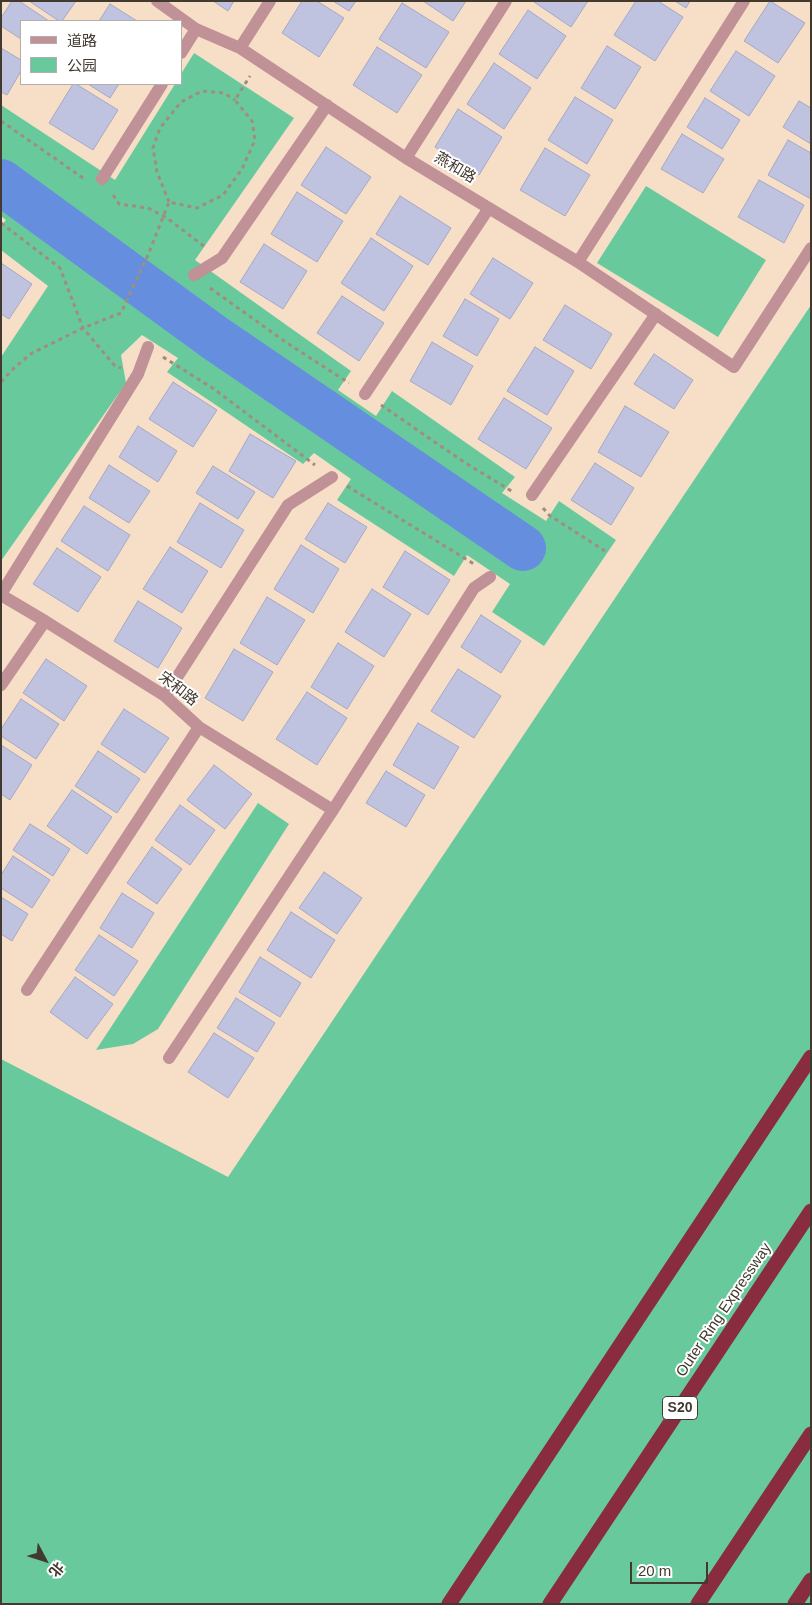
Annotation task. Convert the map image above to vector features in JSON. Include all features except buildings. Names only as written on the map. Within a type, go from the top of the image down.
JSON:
[{"type":"highway","points":[[449,1604],[811,1057]]},
{"type":"highway","name":"Outer Ring Expressway","points":[[550,1604],[811,1211]]},
{"type":"highway","points":[[698,1604],[811,1434]]},
{"type":"highway","points":[[795,1604],[811,1580]]},
{"type":"street","name":"燕和路","points":[[156,1],[196,29],[240,48],[406,158],[578,262],[734,367],[811,248]]},
{"type":"street","points":[[240,48],[270,1]]},
{"type":"street","points":[[406,158],[506,1]]},
{"type":"street","points":[[578,262],[744,1]]},
{"type":"street","points":[[182,51],[196,29]]},
{"type":"street","points":[[102,179],[161,85]]},
{"type":"street","points":[[194,275],[222,258],[327,105]]},
{"type":"street","points":[[364,394],[489,208]]},
{"type":"street","points":[[532,495],[656,314]]},
{"type":"street","points":[[1,595],[138,374],[148,347]]},
{"type":"street","points":[[166,696],[288,505],[332,477]]},
{"type":"street","points":[[170,1058],[333,810],[474,588],[490,577]]},
{"type":"street","name":"宋和路","points":[[1,595],[166,696],[199,727],[333,810]]},
{"type":"street","points":[[1,686],[45,621]]},
{"type":"street","points":[[27,990],[199,727]]},
{"type":"path","points":[[234,100],[260,61]]},
{"type":"path","points":[[1,382],[32,353],[121,312],[148,255],[169,202],[157,172],[153,148],[160,128],[181,102],[202,91],[224,93],[234,100],[252,121],[255,140],[242,169],[223,195],[197,208],[169,202]]},
{"type":"path","points":[[1,223],[60,268],[83,328],[114,365],[138,374]]},
{"type":"path","points":[[194,275],[287,344],[464,462],[514,493],[532,495],[549,516],[605,551]]},
{"type":"green space","points":[[194,53],[294,118],[195,260],[351,371],[338,390],[376,416],[392,391],[515,477],[502,493],[546,521],[559,501],[616,540],[544,646],[492,612],[510,584],[467,555],[454,576],[337,500],[351,479],[314,453],[303,464],[167,372],[178,358],[142,335],[121,355],[126,383],[1,561],[1,357],[48,286],[1,250],[1,226],[6,220],[1,216],[1,105],[115,180],[174,85],[182,85],[182,72]]},
{"type":"green space","points":[[646,186],[766,260],[718,337],[597,263]]},
{"type":"green space","points":[[811,305],[811,1604],[1,1604],[1,1059],[228,1177]]},
{"type":"green space","points":[[258,803],[289,824],[158,1029],[133,1044],[96,1050]]},
{"type":"waterway","points":[[1,182],[215,338],[523,548]]}]
